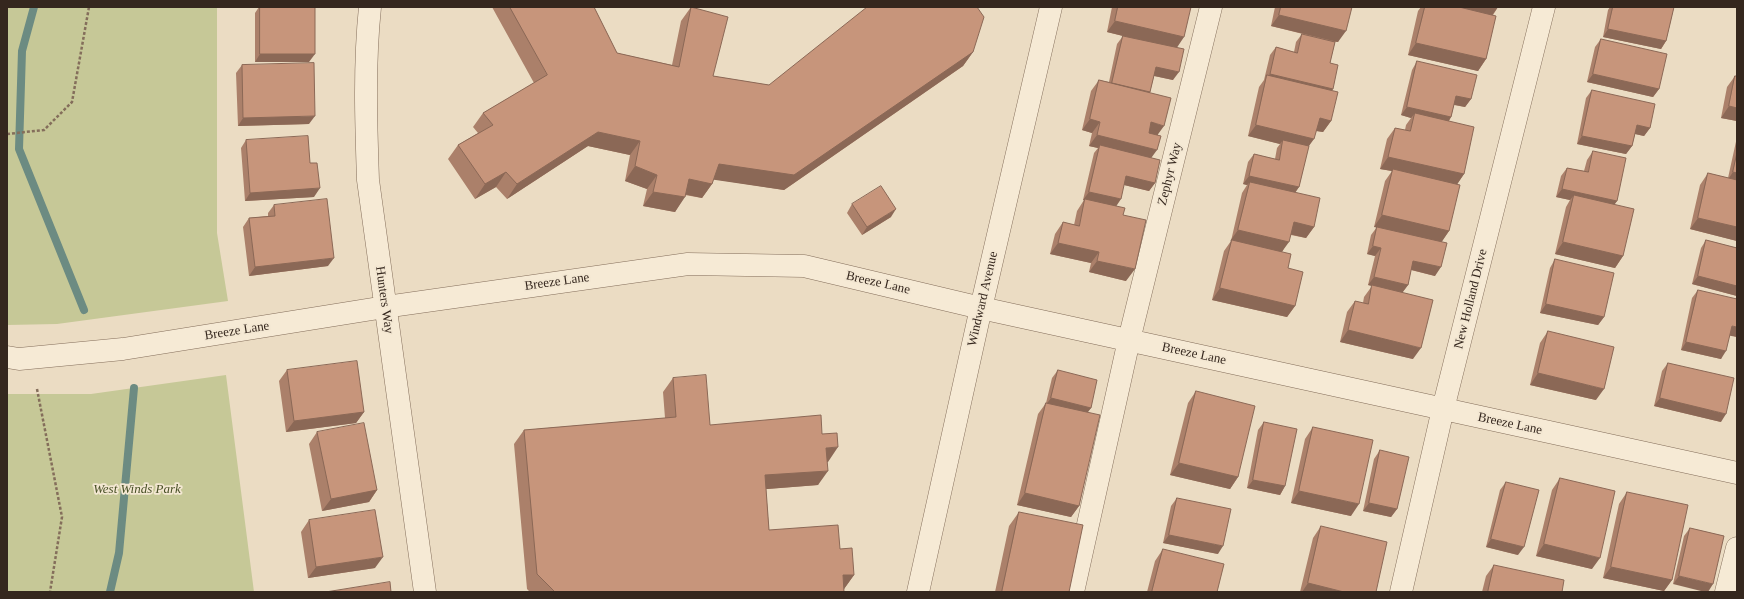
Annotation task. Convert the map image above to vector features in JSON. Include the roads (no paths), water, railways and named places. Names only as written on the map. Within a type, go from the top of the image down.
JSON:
[{"type":"street","name":"Hunters Way","points":[[370,7],[366,49],[368,180],[425,592]]},
{"type":"street","name":"Windward Avenue","points":[[918,592],[981,308],[1052,7]]},
{"type":"street","name":"Zephyr Way","points":[[1073,592],[1129,340],[1211,7]]},
{"type":"street","name":"New Holland Drive","points":[[1401,592],[1443,409],[1544,7]]},
{"type":"street","name":"Breeze Lane","points":[[7,357],[19,359],[123,349],[385,307],[688,264],[804,266],[981,308],[1737,473]]},
{"type":"street","points":[[1726,592],[1737,548]]},
{"type":"waterway","points":[[34,7],[22,51],[19,149],[84,310]]},
{"type":"waterway","points":[[110,592],[119,553],[134,388]]},
{"type":"park label","name":"West Winds Park","points":[[137,490]]}]
